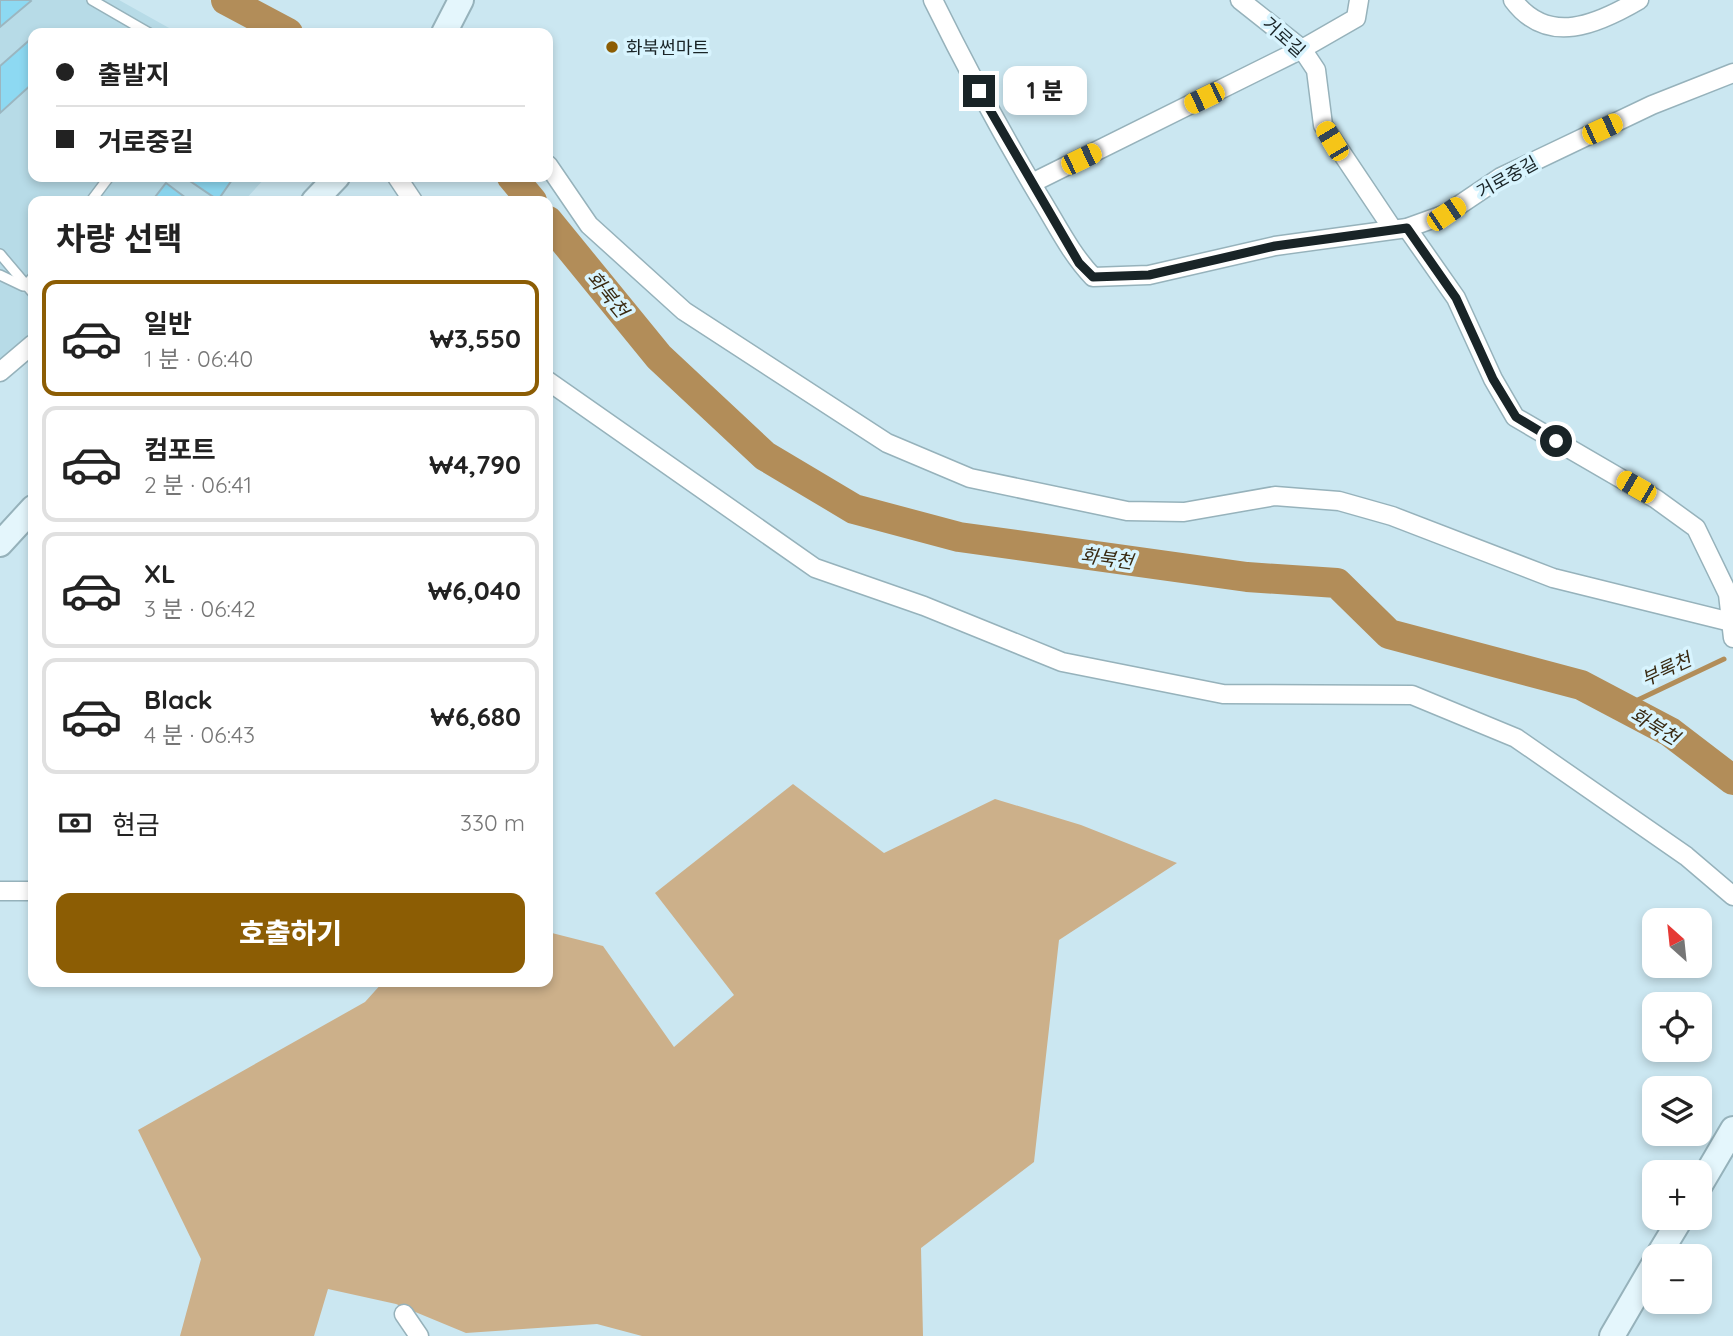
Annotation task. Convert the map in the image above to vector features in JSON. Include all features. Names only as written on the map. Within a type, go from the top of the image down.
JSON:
[{"type":"main road","points":[[319,196],[332,182]]},
{"type":"main road","points":[[0,544],[28,522]]},
{"type":"main road","points":[[1712,1165],[1733,1129]]},
{"type":"main road","points":[[1612,1336],[1642,1285]]},
{"type":"street","name":"거로중길","points":[[933,0],[966,68],[1032,183],[1079,263],[1093,277],[1149,275],[1275,246],[1400,228],[1446,214],[1501,177],[1652,105],[1733,73]]},
{"type":"street","name":"거로길","points":[[1240,0],[1302,49],[1317,70],[1322,125],[1456,298],[1493,379],[1516,417],[1656,499],[1696,527],[1728,594],[1732,630]]},
{"type":"street","points":[[1032,183],[1302,49],[1356,18],[1359,0]]},
{"type":"street","points":[[1513,0],[1521,10],[1556,27],[1596,23],[1639,0]]},
{"type":"street","points":[[553,172],[589,225],[684,311],[887,443],[970,478],[1127,511],[1184,512],[1275,496],[1339,501],[1392,516],[1553,578],[1732,630]]},
{"type":"street","points":[[0,372],[28,348]]},
{"type":"street","points":[[553,385],[815,568],[924,606],[1062,662],[1223,694],[1412,695],[1516,738],[1686,856],[1733,896]]},
{"type":"street","points":[[0,891],[28,891]]},
{"type":"street","points":[[404,1314],[419,1336]]},
{"type":"lane","points":[[92,0],[140,28]]},
{"type":"lane","points":[[0,254],[28,289]]},
{"type":"lane","points":[[0,275],[25,286]]},
{"type":"lane","points":[[25,286],[28,282]]},
{"type":"shaded area","points":[[0,0],[119,0],[169,28],[28,28],[28,182],[261,182],[249,196],[28,196],[28,338],[0,364]]},
{"type":"shaded area","points":[[793,784],[884,853],[995,799],[1081,825],[1177,863],[1059,940],[1034,1162],[921,1248],[923,1336],[642,1336],[597,1324],[466,1333],[396,1304],[328,1289],[314,1336],[180,1336],[201,1259],[138,1130],[365,1002],[378,987],[553,987],[553,933],[603,946],[674,1047],[734,995],[655,893]]},
{"type":"building","points":[[0,0],[30,0],[31,1],[0,27]]},
{"type":"building","points":[[28,41],[28,88],[0,113],[0,66]]},
{"type":"building","points":[[191,182],[231,182],[221,196],[212,196]]},
{"type":"building","points":[[166,183],[183,196],[156,196]]},
{"type":"waterway","name":"화북천","points":[[226,0],[279,28]]},
{"type":"waterway","name":"화북천","points":[[516,182],[528,196]]},
{"type":"waterway","name":"화북천","points":[[553,227],[659,357],[765,456],[854,509],[959,537],[1247,577],[1337,583],[1389,634],[1581,685],[1670,732],[1733,780]]},
{"type":"waterway","name":"부록천","points":[[1623,707],[1724,659]]},
{"type":"place","name":"화북썬마트","points":[[612,47]]},
{"type":"route","points":[[979,91],[1079,263],[1093,277],[1149,275],[1275,246],[1407,228],[1456,298],[1493,379],[1516,417],[1556,441]]}]
